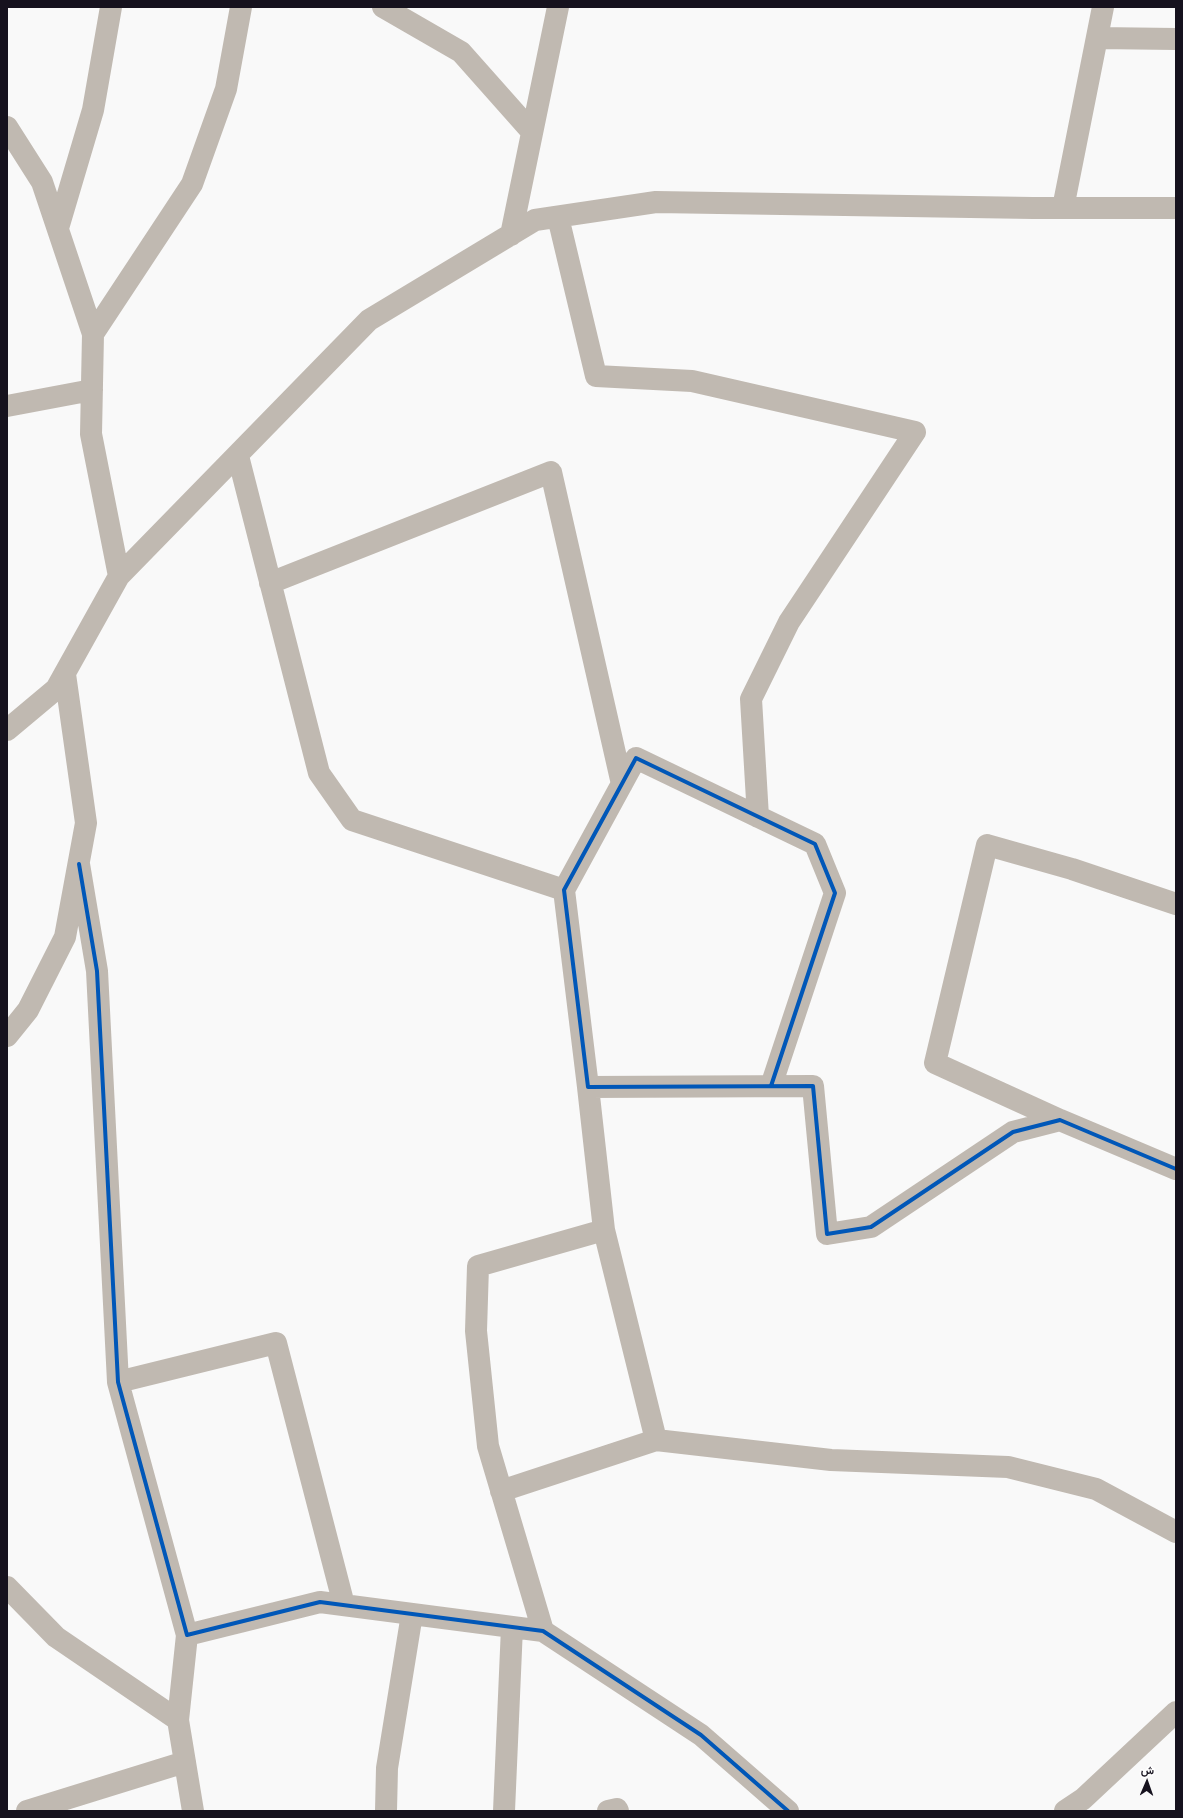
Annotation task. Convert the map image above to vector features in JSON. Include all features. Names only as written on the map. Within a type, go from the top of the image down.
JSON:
[{"type":"street","points":[[58,228],[93,110],[111,7]]},
{"type":"street","points":[[93,334],[192,184],[226,89],[241,7]]},
{"type":"street","points":[[383,7],[461,52],[532,132]]},
{"type":"street","points":[[511,235],[558,7]]},
{"type":"street","points":[[1063,208],[1103,7]]},
{"type":"street","points":[[1097,38],[1176,39]]},
{"type":"street","points":[[7,127],[42,182],[93,334],[91,434],[119,576]]},
{"type":"street","points":[[7,730],[56,689],[66,674],[119,576],[238,456],[369,320],[536,220],[656,202],[1063,208],[1176,208]]},
{"type":"street","points":[[558,216],[596,376],[692,381],[915,432],[789,622],[751,699],[758,817]]},
{"type":"street","points":[[7,406],[92,390]]},
{"type":"street","points":[[238,456],[319,773],[352,820],[564,890]]},
{"type":"street","points":[[270,583],[550,472],[622,784]]},
{"type":"street","points":[[7,1036],[28,1010],[65,937],[86,823],[66,674]]},
{"type":"street","points":[[656,1440],[604,1230],[564,890],[636,758],[815,844],[835,893],[771,1086]]},
{"type":"street","points":[[1176,904],[1072,869],[987,845],[935,1063],[1060,1120],[1176,1169]]},
{"type":"street","points":[[79,864],[97,971],[118,1382],[187,1635],[178,1720],[193,1811]]},
{"type":"street","points":[[588,1087],[813,1086],[827,1234],[871,1227],[1013,1132],[1060,1120]]},
{"type":"street","points":[[543,1631],[488,1446],[476,1331],[478,1266],[604,1230]]},
{"type":"street","points":[[118,1382],[276,1343],[344,1605]]},
{"type":"street","points":[[501,1491],[656,1440],[831,1460],[1008,1467],[1096,1489],[1176,1532]]},
{"type":"street","points":[[7,1587],[56,1637],[178,1720]]},
{"type":"street","points":[[187,1635],[320,1602],[543,1631],[702,1735],[788,1811]]},
{"type":"street","points":[[386,1811],[387,1768],[412,1614]]},
{"type":"street","points":[[504,1811],[512,1627]]},
{"type":"street","points":[[1065,1811],[1083,1800],[1176,1712]]},
{"type":"street","points":[[27,1811],[185,1762]]},
{"type":"street","points":[[608,1811],[617,1809],[618,1811]]},
{"type":"cycle path","points":[[771,1086],[835,893],[815,844],[636,758],[564,890],[588,1087],[813,1086],[827,1234],[871,1227],[1013,1132],[1060,1120],[1176,1169]]},
{"type":"cycle path","points":[[79,864],[97,971],[118,1382],[187,1635],[320,1602],[543,1631],[701,1735],[788,1811]]}]
